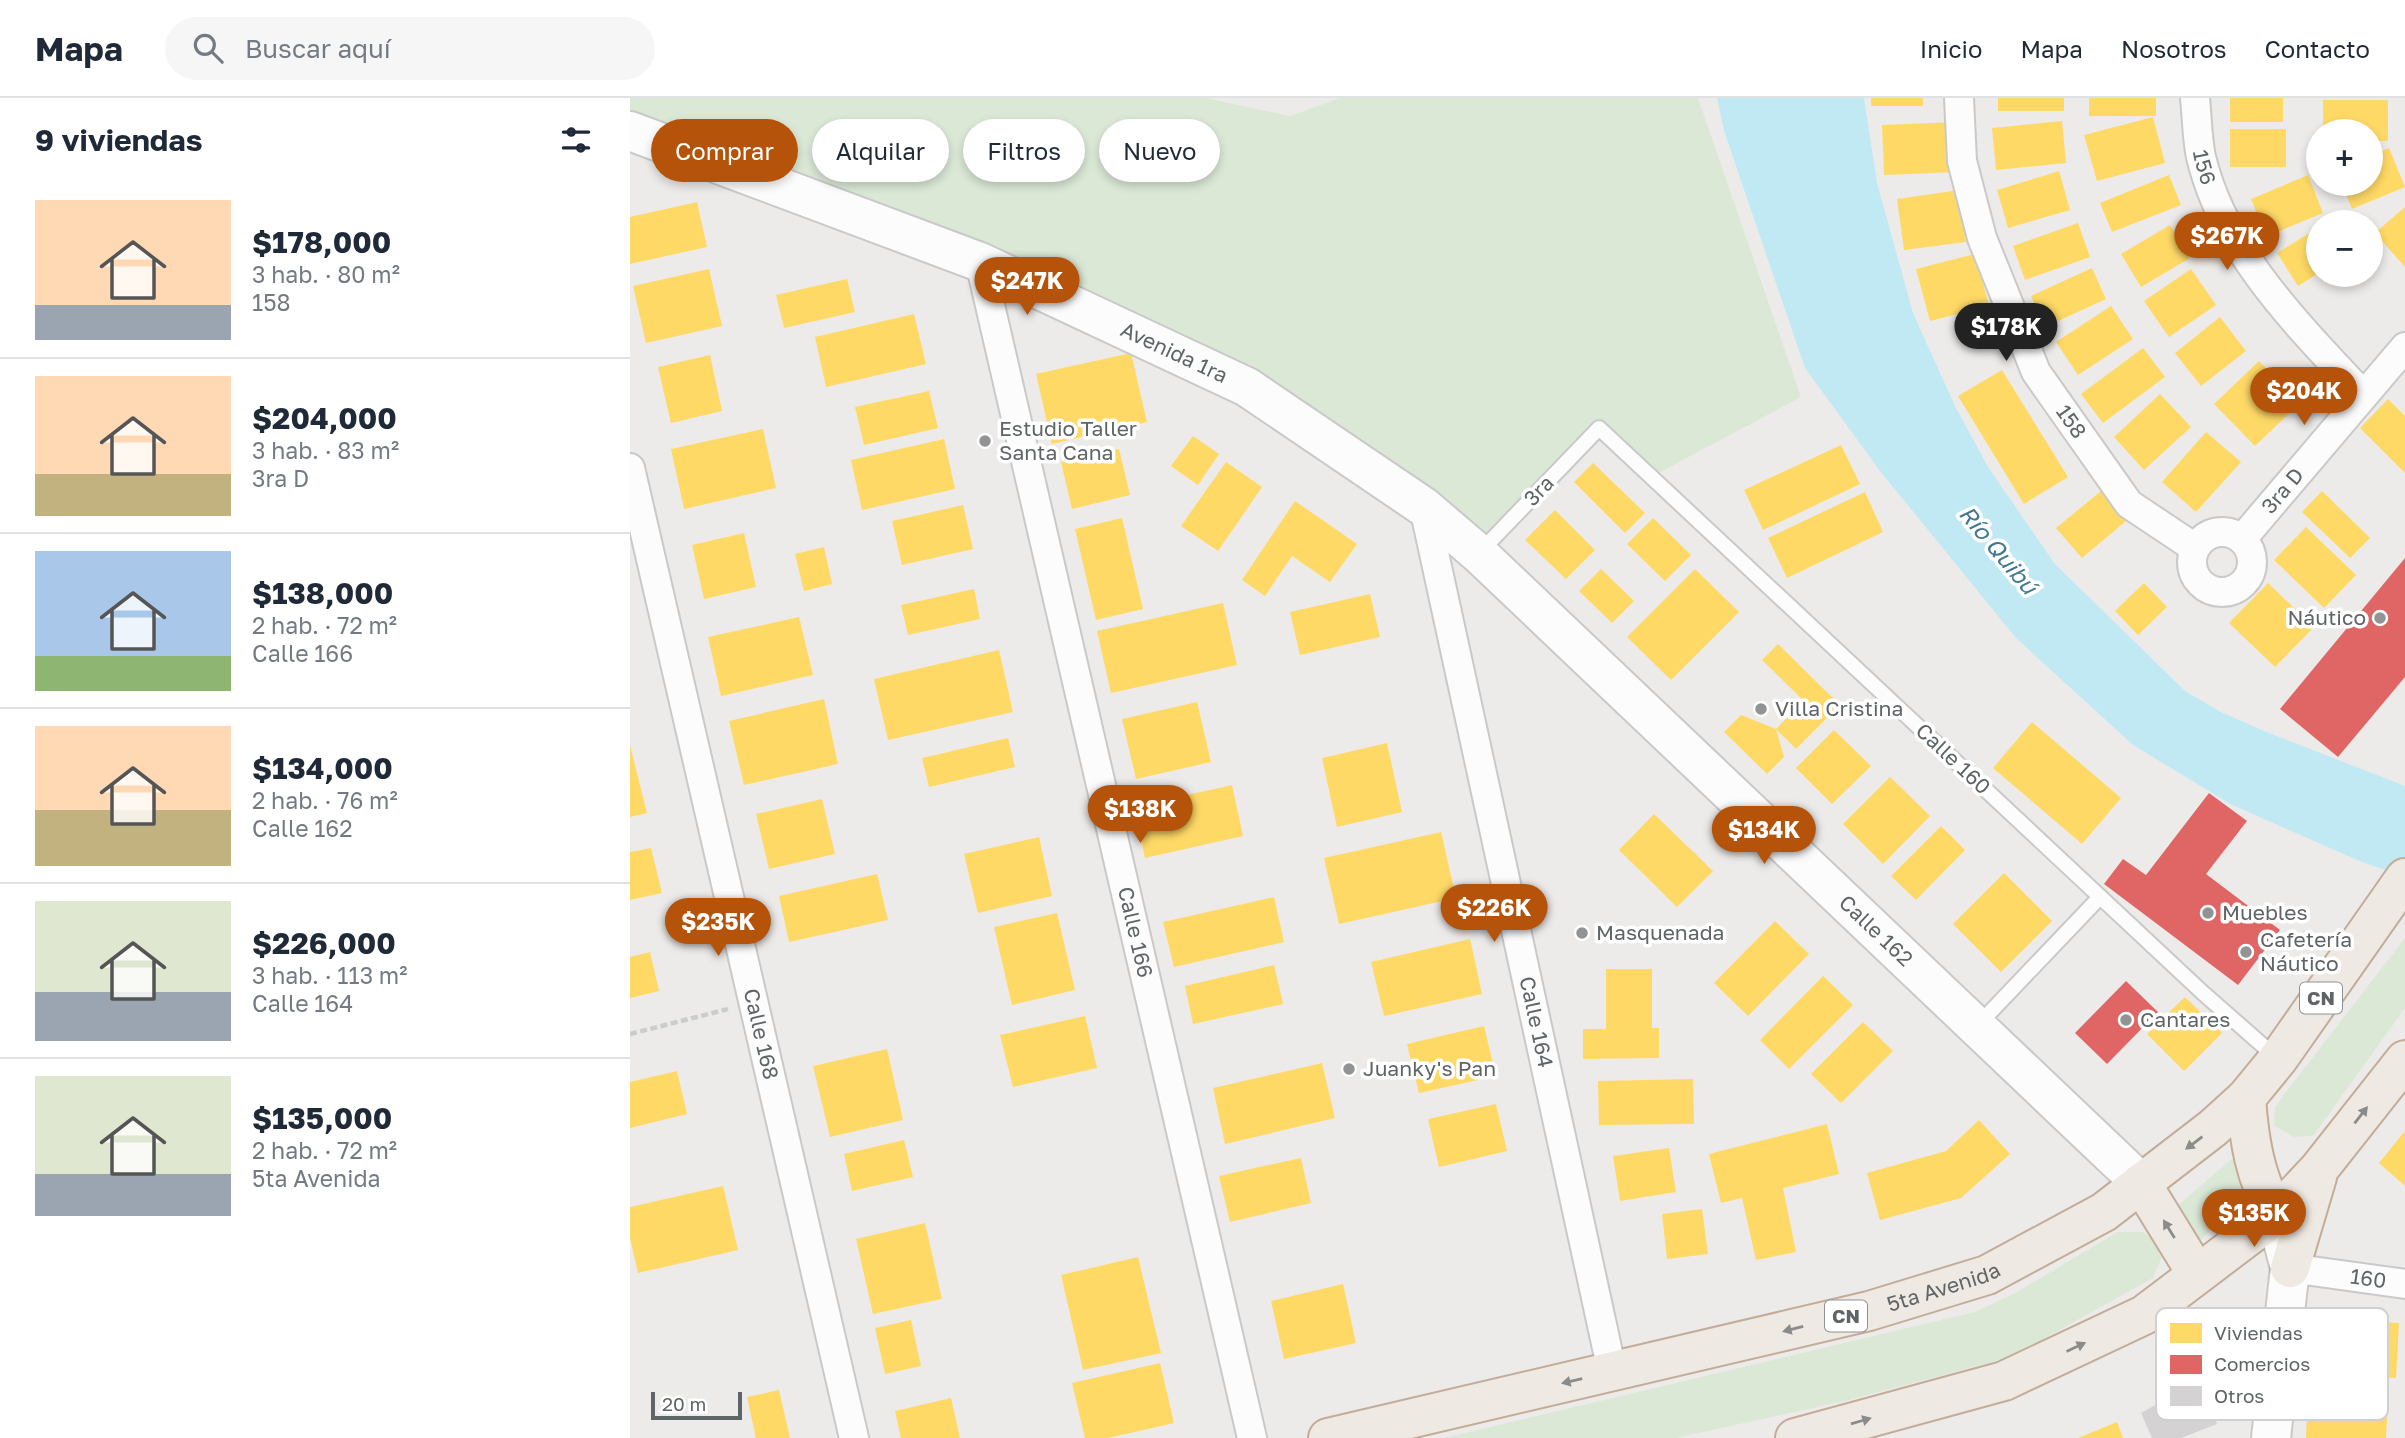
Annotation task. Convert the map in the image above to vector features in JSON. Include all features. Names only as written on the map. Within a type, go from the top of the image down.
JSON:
[{"type":"highway","name":"5ta Avenida","points":[[1328,1438],[1391,1430],[1612,1371],[1869,1311],[1987,1275],[2104,1212],[2213,1128],[2246,1098],[2278,1059],[2399,887]]},
{"type":"highway","points":[[1809,1437],[2004,1381],[2144,1315],[2276,1215],[2319,1169],[2405,1060]]},
{"type":"highway","points":[[2246,1098],[2253,1164],[2276,1215]]},
{"type":"highway","points":[[2290,1268],[2319,1169]]},
{"type":"highway","points":[[2141,1183],[2197,1274]]},
{"type":"street","name":"158","points":[[1959,98],[1962,161],[1982,238],[2036,372],[2129,504],[2195,548]]},
{"type":"street","name":"156","points":[[2196,98],[2201,156],[2225,227],[2287,314],[2363,395]]},
{"type":"street","name":"Avenida 1ra","points":[[630,131],[980,262],[1247,387],[1424,507]]},
{"type":"street","name":"Calle 166","points":[[980,262],[1252,1438]]},
{"type":"street","name":"3ra D","points":[[2242,539],[2405,347]]},
{"type":"street","name":"Calle 168","points":[[630,468],[854,1438]]},
{"type":"street","name":"Calle 162","points":[[1424,507],[1479,554],[2141,1183]]},
{"type":"street","name":"Calle 164","points":[[1424,507],[1612,1371]]},
{"type":"street","points":[[2225,532],[2242,539],[2252,555],[2250,574],[2238,589],[2218,592],[2201,584],[2192,567],[2195,548],[2208,535],[2225,532]]},
{"type":"street","points":[[2276,1215],[2290,1268],[2286,1308]]},
{"type":"street","name":"160","points":[[2290,1268],[2405,1284]]},
{"type":"street","points":[[2271,1438],[2273,1420]]},
{"type":"lane","name":"3ra","points":[[1479,554],[1599,428]]},
{"type":"lane","name":"Calle 160","points":[[1599,428],[2100,897],[2278,1059]]},
{"type":"lane","points":[[1976,1027],[2100,897]]},
{"type":"path","points":[[630,1034],[754,1003]]},
{"type":"green space","points":[[630,98],[1206,98],[1290,116],[1340,98],[1698,98],[1801,397],[1651,477],[1598,429],[1479,554],[1247,387],[753,182],[798,182],[798,119],[651,119],[651,140],[630,131]]},
{"type":"green space","points":[[2405,938],[2405,1008],[2313,1136],[2294,1137],[2274,1126],[2275,1108],[2283,1096]]},
{"type":"green space","points":[[2234,1157],[2242,1197],[2201,1240],[2175,1208]]},
{"type":"green space","points":[[2118,1232],[2142,1232],[2159,1242],[2161,1259],[2153,1278],[2011,1357],[1845,1401],[1675,1438],[1444,1438],[1975,1312],[2015,1293]]},
{"type":"water","name":"Río Quibú","points":[[1717,98],[1864,98],[1877,183],[1913,313],[1955,406],[1988,467],[2055,564],[2185,691],[2221,712],[2264,731],[2405,786],[2405,877],[2362,862],[2232,805],[2133,745],[2016,638],[1880,471],[1805,368],[1724,131]]},
{"type":"building: Viviendas","points":[[1871,98],[1923,98],[1923,106],[1871,106]]},
{"type":"building: Viviendas","points":[[1998,98],[2064,98],[2064,111],[1998,111]]},
{"type":"building: Viviendas","points":[[2089,98],[2156,98],[2156,116],[2089,116]]},
{"type":"building: Viviendas","points":[[2230,98],[2283,98],[2283,122],[2230,122]]},
{"type":"building: Viviendas","points":[[2323,100],[2388,100],[2388,141],[2383,141],[2383,119],[2323,119]]},
{"type":"building: Viviendas","points":[[2153,117],[2165,163],[2097,181],[2084,135]]},
{"type":"building: Viviendas","points":[[2062,121],[2066,163],[1996,170],[1992,128]]},
{"type":"building: Viviendas","points":[[1956,122],[1959,172],[1884,175],[1882,125]]},
{"type":"building: Viviendas","points":[[2230,129],[2286,129],[2286,167],[2230,167]]},
{"type":"building: Viviendas","points":[[2389,148],[2405,187],[2352,209],[2347,196],[2383,196],[2383,150]]},
{"type":"building: Viviendas","points":[[2059,171],[2070,210],[2008,228],[1997,190]]},
{"type":"building: Viviendas","points":[[2169,175],[2181,205],[2112,232],[2100,203]]},
{"type":"building: Viviendas","points":[[2306,176],[2306,196],[2316,196],[2322,210],[2306,210],[2306,220],[2267,236],[2251,199]]},
{"type":"building: Viviendas","points":[[1959,190],[1966,242],[1904,250],[1897,199]]},
{"type":"building: Viviendas","points":[[697,202],[707,247],[630,264],[630,217]]},
{"type":"building: Viviendas","points":[[2405,207],[2405,267],[2383,242],[2383,226]]},
{"type":"building: Viviendas","points":[[2078,223],[2090,257],[2025,280],[2013,246]]},
{"type":"building: Viviendas","points":[[2170,225],[2190,258],[2141,287],[2121,254]]},
{"type":"building: Viviendas","points":[[2306,235],[2306,281],[2298,286],[2277,253]]},
{"type":"building: Viviendas","points":[[1975,254],[1989,306],[1930,321],[1916,269]]},
{"type":"building: Viviendas","points":[[2092,268],[2106,299],[2045,327],[2031,296]]},
{"type":"building: Viviendas","points":[[709,269],[722,326],[646,343],[633,286]]},
{"type":"building: Viviendas","points":[[2191,269],[2216,305],[2169,337],[2144,301]]},
{"type":"building: Viviendas","points":[[847,279],[855,312],[784,328],[776,295]]},
{"type":"building: Viviendas","points":[[2111,306],[2133,339],[2078,375],[2056,342]]},
{"type":"building: Viviendas","points":[[914,314],[926,364],[826,387],[815,337]]},
{"type":"building: Viviendas","points":[[2220,317],[2246,351],[2201,386],[2175,353]]},
{"type":"building: Viviendas","points":[[2143,348],[2165,377],[2103,423],[2081,394]]},
{"type":"building: Viviendas","points":[[1131,353],[1147,422],[1052,444],[1036,374]]},
{"type":"building: Viviendas","points":[[710,355],[722,411],[671,423],[658,367]]},
{"type":"building: Viviendas","points":[[2259,361],[2300,403],[2255,446],[2214,404]]},
{"type":"building: Viviendas","points":[[2002,370],[2068,477],[2024,504],[1958,396]]},
{"type":"building: Viviendas","points":[[929,391],[938,428],[864,445],[855,407]]},
{"type":"building: Viviendas","points":[[2160,394],[2191,427],[2144,470],[2114,437]]},
{"type":"building: Viviendas","points":[[2388,399],[2405,416],[2405,473],[2360,428]]},
{"type":"building: Viviendas","points":[[763,429],[776,488],[684,509],[671,449]]},
{"type":"building: Viviendas","points":[[2206,432],[2241,462],[2196,512],[2162,482]]},
{"type":"building: Viviendas","points":[[1193,436],[1219,454],[1198,485],[1171,466]]},
{"type":"building: Viviendas","points":[[944,439],[955,489],[862,510],[851,460]]},
{"type":"building: Viviendas","points":[[1841,445],[1860,484],[1763,530],[1744,490]]},
{"type":"building: Viviendas","points":[[1119,449],[1130,495],[1072,509],[1061,462]]},
{"type":"building: Viviendas","points":[[1226,462],[1262,487],[1218,551],[1181,526]]},
{"type":"building: Viviendas","points":[[1593,463],[1645,513],[1625,533],[1574,482]]},
{"type":"building: Viviendas","points":[[2101,491],[2126,521],[2082,558],[2056,528]]},
{"type":"building: Viviendas","points":[[2322,491],[2370,538],[2350,558],[2302,512]]},
{"type":"building: Viviendas","points":[[1865,492],[1883,532],[1787,578],[1768,538]]},
{"type":"building: Viviendas","points":[[1295,501],[1357,544],[1330,582],[1292,556],[1265,596],[1242,580]]},
{"type":"building: Viviendas","points":[[963,505],[973,549],[902,565],[892,521]]},
{"type":"building: Viviendas","points":[[1555,510],[1595,550],[1566,579],[1525,540]]},
{"type":"building: Viviendas","points":[[1122,518],[1143,609],[1096,620],[1075,529]]},
{"type":"building: Viviendas","points":[[1653,518],[1691,555],[1665,581],[1627,544]]},
{"type":"building: Viviendas","points":[[2306,527],[2356,575],[2324,608],[2274,560]]},
{"type":"building: Viviendas","points":[[744,533],[756,587],[704,599],[692,545]]},
{"type":"building: Viviendas","points":[[824,547],[832,584],[804,591],[795,554]]},
{"type":"building: Viviendas","points":[[1601,569],[1634,601],[1612,623],[1579,591]]},
{"type":"building: Viviendas","points":[[1695,569],[1739,612],[1671,680],[1627,637]]},
{"type":"building: Viviendas","points":[[2144,583],[2167,607],[2138,635],[2115,611]]},
{"type":"building: Viviendas","points":[[2268,583],[2314,627],[2275,667],[2229,623]]},
{"type":"building: Viviendas","points":[[974,589],[980,619],[908,635],[901,605]]},
{"type":"building: Viviendas","points":[[1370,594],[1380,637],[1300,655],[1290,612]]},
{"type":"building: Viviendas","points":[[1223,603],[1237,665],[1111,693],[1097,631]]},
{"type":"building: Viviendas","points":[[799,617],[813,675],[721,696],[708,637]]},
{"type":"building: Viviendas","points":[[1778,644],[1840,705],[1796,749],[1776,729],[1804,701],[1762,660]]},
{"type":"building: Viviendas","points":[[999,650],[1013,712],[888,740],[874,679]]},
{"type":"building: Viviendas","points":[[824,699],[838,764],[744,785],[729,721]]},
{"type":"building: Viviendas","points":[[1197,702],[1211,762],[1136,779],[1122,719]]},
{"type":"building: Viviendas","points":[[1741,715],[1776,729],[1784,757],[1767,774],[1724,732]]},
{"type":"building: Viviendas","points":[[2032,722],[2121,798],[2082,844],[1993,768]]},
{"type":"building: Viviendas","points":[[1834,730],[1871,766],[1832,804],[1796,768]]},
{"type":"building: Viviendas","points":[[1008,738],[1015,767],[929,787],[922,758]]},
{"type":"building: Viviendas","points":[[1387,743],[1402,812],[1337,827],[1322,758]]},
{"type":"building: Viviendas","points":[[630,745],[647,813],[630,817]]},
{"type":"building: Viviendas","points":[[1890,777],[1930,816],[1883,864],[1843,824]]},
{"type":"building: Viviendas","points":[[1232,785],[1243,836],[1145,858],[1134,807]]},
{"type":"building: Viviendas","points":[[822,799],[835,854],[769,869],[756,814]]},
{"type":"building: Viviendas","points":[[1654,814],[1713,871],[1677,907],[1619,850]]},
{"type":"building: Viviendas","points":[[1941,826],[1965,850],[1916,900],[1891,876]]},
{"type":"building: Viviendas","points":[[1441,832],[1456,898],[1339,924],[1324,858]]},
{"type":"building: Viviendas","points":[[1039,837],[1052,896],[978,913],[964,854]]},
{"type":"building: Viviendas","points":[[651,848],[662,893],[630,900],[630,852]]},
{"type":"building: Viviendas","points":[[2004,873],[2052,921],[2001,972],[1953,924]]},
{"type":"building: Viviendas","points":[[877,874],[888,920],[789,942],[779,896]]},
{"type":"building: Viviendas","points":[[1274,897],[1284,942],[1174,967],[1163,922]]},
{"type":"building: Viviendas","points":[[1057,913],[1075,990],[1012,1005],[994,927]]},
{"type":"building: Viviendas","points":[[1775,921],[1809,954],[1748,1016],[1714,983]]},
{"type":"building: Viviendas","points":[[1470,939],[1482,994],[1384,1016],[1371,962]]},
{"type":"building: Viviendas","points":[[650,952],[659,991],[630,998],[630,957]]},
{"type":"building: Viviendas","points":[[1274,965],[1283,1004],[1193,1024],[1185,986]]},
{"type":"building: Viviendas","points":[[1606,969],[1652,969],[1652,1028],[1659,1028],[1659,1058],[1583,1059],[1583,1029],[1606,1029]]},
{"type":"building: Viviendas","points":[[1823,976],[1853,1005],[1789,1069],[1760,1040]]},
{"type":"building: Viviendas","points":[[2185,997],[2222,1033],[2184,1071],[2147,1034]]},
{"type":"building: Viviendas","points":[[1085,1016],[1097,1068],[1013,1087],[1000,1035]]},
{"type":"building: Viviendas","points":[[1863,1022],[1893,1051],[1841,1103],[1811,1074]]},
{"type":"building: Viviendas","points":[[1484,1026],[1496,1076],[1419,1093],[1407,1044]]},
{"type":"building: Viviendas","points":[[887,1049],[903,1120],[830,1137],[813,1066]]},
{"type":"building: Viviendas","points":[[1322,1063],[1335,1118],[1225,1144],[1213,1088]]},
{"type":"building: Viviendas","points":[[677,1071],[687,1114],[630,1128],[630,1082]]},
{"type":"building: Viviendas","points":[[1693,1079],[1694,1124],[1599,1125],[1598,1081]]},
{"type":"building: Viviendas","points":[[1496,1104],[1507,1151],[1439,1167],[1428,1119]]},
{"type":"building: Viviendas","points":[[1979,1120],[2010,1154],[1961,1198],[1880,1220],[1867,1173],[1946,1151]]},
{"type":"building: Viviendas","points":[[1827,1124],[1839,1174],[1783,1188],[1796,1252],[1756,1260],[1742,1198],[1721,1203],[1709,1154]]},
{"type":"building: Viviendas","points":[[2405,1131],[2405,1186],[2379,1163]]},
{"type":"building: Viviendas","points":[[904,1140],[913,1177],[852,1191],[844,1154]]},
{"type":"building: Viviendas","points":[[1669,1148],[1676,1192],[1620,1201],[1613,1156]]},
{"type":"building: Viviendas","points":[[1301,1158],[1311,1203],[1230,1222],[1219,1176]]},
{"type":"building: Viviendas","points":[[723,1186],[738,1250],[638,1273],[630,1238],[630,1207]]},
{"type":"building: Viviendas","points":[[1702,1209],[1708,1254],[1667,1259],[1662,1214]]},
{"type":"building: Viviendas","points":[[925,1223],[942,1299],[873,1314],[856,1239]]},
{"type":"building: Viviendas","points":[[1138,1257],[1161,1353],[1083,1370],[1061,1275]]},
{"type":"building: Viviendas","points":[[1343,1284],[1356,1343],[1284,1359],[1271,1301]]},
{"type":"building: Viviendas","points":[[911,1320],[921,1366],[885,1374],[875,1328]]},
{"type":"building: Viviendas","points":[[2388,1322],[2399,1323],[2396,1378],[2388,1378]]},
{"type":"building: Viviendas","points":[[1160,1363],[1174,1423],[1108,1438],[1085,1438],[1072,1383]]},
{"type":"building: Viviendas","points":[[779,1390],[790,1438],[756,1438],[747,1397]]},
{"type":"building: Viviendas","points":[[951,1398],[960,1438],[901,1438],[895,1411]]},
{"type":"building: Viviendas","points":[[2307,1420],[2387,1420],[2386,1438],[2306,1438]]},
{"type":"building: Viviendas","points":[[2117,1422],[2123,1438],[2078,1438]]},
{"type":"building: Comercios","name":"Náutico","points":[[2405,558],[2405,677],[2338,757],[2280,709]]},
{"type":"building: Comercios","points":[[2209,793],[2247,821],[2206,874],[2280,930],[2238,985],[2104,884],[2123,859],[2146,875]]},
{"type":"building: Comercios","points":[[2126,981],[2158,1012],[2107,1064],[2075,1033]]},
{"type":"building: Otros","points":[[2156,1405],[2156,1420],[2216,1420],[2217,1424],[2181,1438],[2152,1438],[2141,1413]]},
{"type":"place","name":"Estudio Taller Santa Cana","points":[[985,441]]},
{"type":"place","name":"Náutico","points":[[2380,618]]},
{"type":"place","name":"Villa Cristina","points":[[1761,709]]},
{"type":"place","name":"Muebles","points":[[2208,913]]},
{"type":"place","name":"Masquenada","points":[[1582,933]]},
{"type":"place","name":"Cafetería Náutico","points":[[2246,952]]},
{"type":"place","name":"Cantares","points":[[2126,1020]]},
{"type":"place","name":"Juanky's Pan","points":[[1349,1069]]}]
